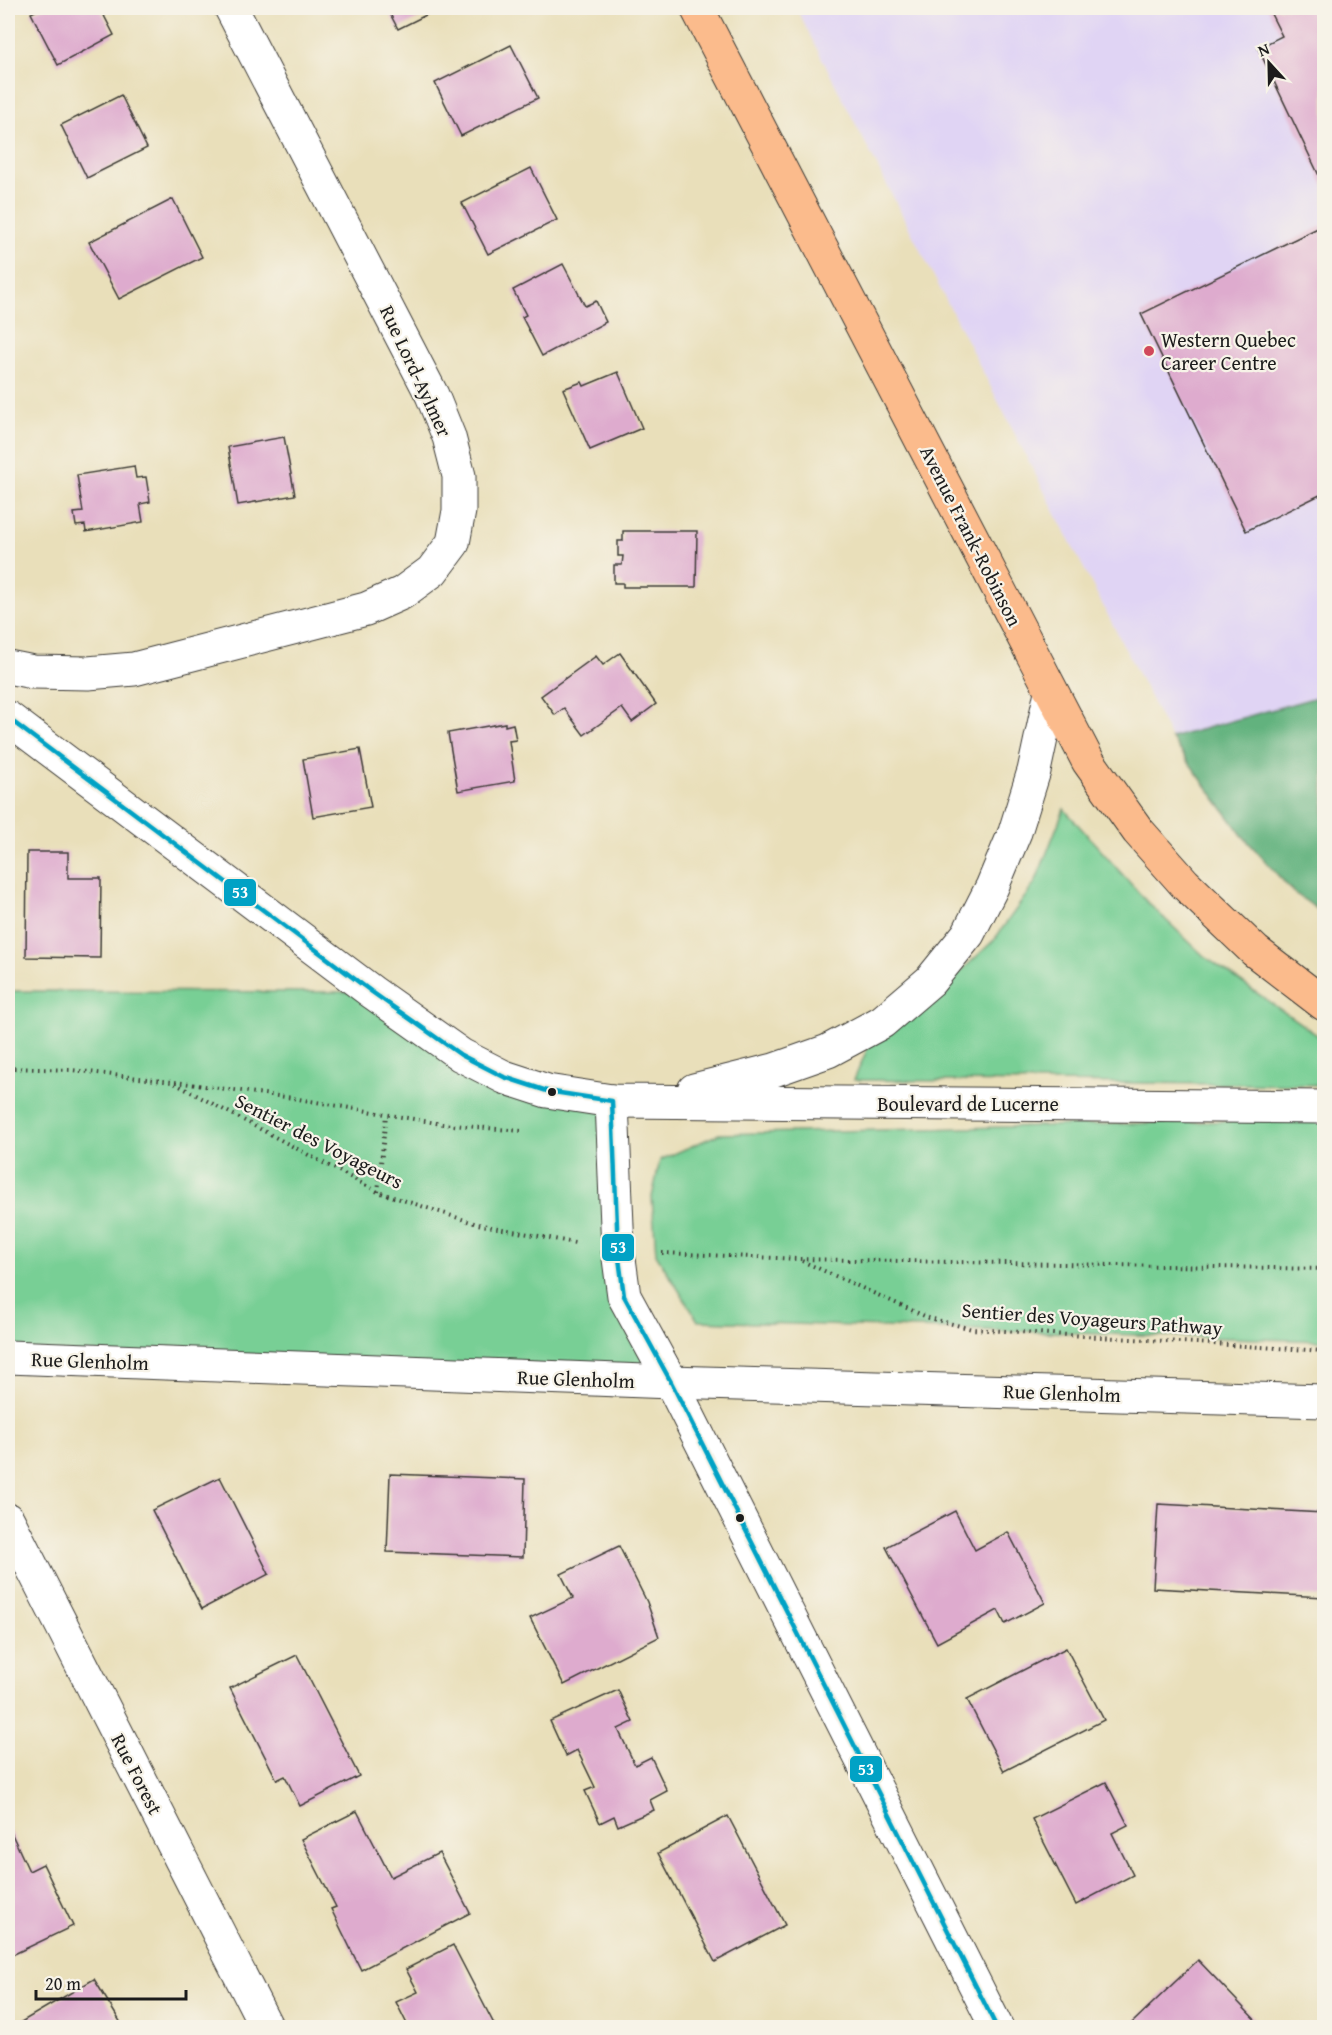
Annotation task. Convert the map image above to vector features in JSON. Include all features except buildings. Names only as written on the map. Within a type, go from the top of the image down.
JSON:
[{"type":"main road","name":"Avenue Frank-Robinson","points":[[697,8],[1088,761],[1138,831],[1185,884],[1256,951],[1324,1004]]},
{"type":"street","name":"Rue Lord-Aylmer","points":[[8,667],[33,672],[88,673],[134,669],[366,609],[402,593],[432,571],[453,543],[459,511],[459,476],[449,437],[432,395],[231,8]]},
{"type":"street","points":[[8,718],[372,992],[461,1055],[504,1077],[547,1091],[612,1101],[699,1089],[774,1070],[828,1051],[882,1022],[930,981],[968,934],[1016,832],[1034,771],[1051,692]]},
{"type":"street","points":[[612,1101],[618,1251],[624,1296],[671,1382],[997,2028]]},
{"type":"street","name":"Boulevard de Lucerne","points":[[612,1101],[1324,1107]]},
{"type":"street","name":"Rue Glenholm","points":[[8,1357],[671,1382],[1324,1401]]},
{"type":"street","name":"Rue Forest","points":[[8,1520],[267,2028]]},
{"type":"path","name":"Sentier des Voyageurs","points":[[8,1068],[72,1070],[172,1082],[378,1192],[477,1224],[618,1251],[798,1259],[1324,1269]]},
{"type":"path","points":[[172,1082],[292,1098],[442,1124],[522,1131]]},
{"type":"path","points":[[378,1192],[386,1115]]},
{"type":"path","name":"Sentier des Voyageurs Pathway","points":[[798,1259],[929,1318],[972,1329],[1324,1351]]},
{"type":"shaded area","name":"Western Quebec Career Centre","points":[[796,8],[1324,8],[1324,695],[1171,738]]},
{"type":"green space","points":[[1324,695],[1324,914],[1292,891],[1242,835],[1171,738]]},
{"type":"green space","points":[[1064,809],[1147,902],[1204,956],[1324,1040],[1324,1085],[854,1080],[874,1033],[940,991],[994,940],[1035,883]]},
{"type":"green space","points":[[8,991],[372,992],[461,1055],[612,1101],[618,1251],[671,1382],[8,1357]]},
{"type":"green space","points":[[1324,1119],[1324,1341],[698,1321],[656,1254],[652,1197],[660,1160],[719,1134]]},
{"type":"transit line","name":"53","points":[[8,718],[372,992],[461,1055],[504,1077],[547,1091],[612,1101],[618,1251],[624,1296],[671,1382],[997,2028]]},
{"type":"place","name":"Western Quebec Career Centre","points":[[1149,351]]}]
